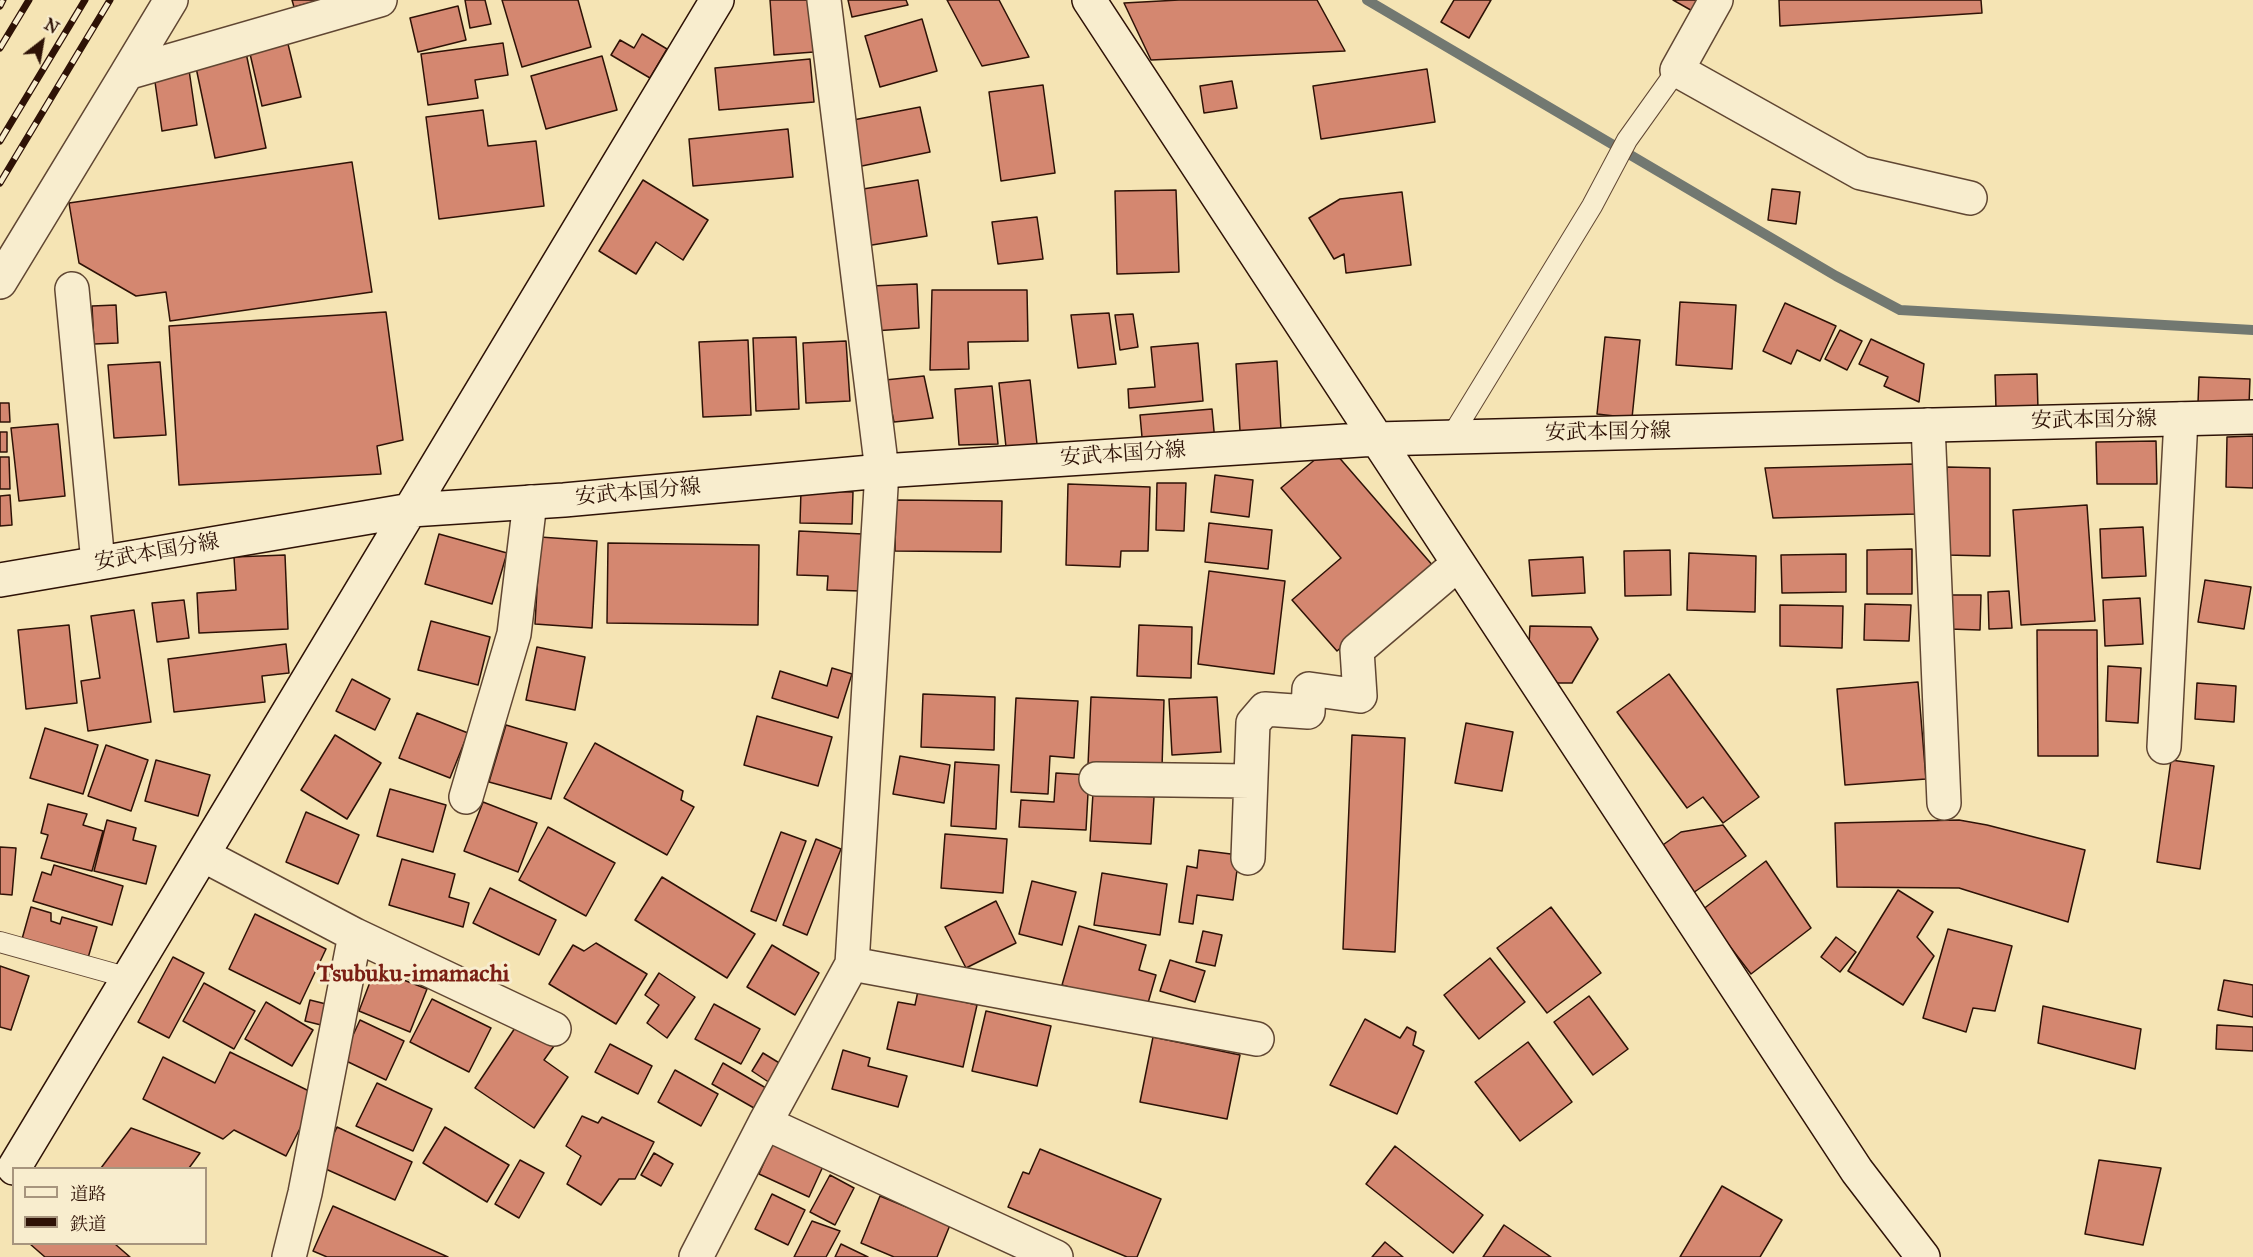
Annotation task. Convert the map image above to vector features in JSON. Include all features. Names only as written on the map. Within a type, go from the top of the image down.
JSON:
[{"type":"street","points":[[0,282],[171,0]]},
{"type":"street","points":[[127,74],[380,0]]},
{"type":"street","points":[[15,1167],[717,0]]},
{"type":"street","points":[[696,1257],[852,964],[882,471],[824,0]]},
{"type":"street","points":[[1089,0],[1857,1170],[1923,1257]]},
{"type":"street","points":[[1716,0],[1677,70],[1861,173],[1970,198]]},
{"type":"street","points":[[72,289],[98,563]]},
{"type":"street","name":"安武本国分線","points":[[0,580],[411,510],[530,502],[882,471],[1451,436],[2253,417]]},
{"type":"street","points":[[2164,747],[2181,419]]},
{"type":"street","points":[[1928,425],[1944,803]]},
{"type":"street","points":[[466,797],[514,634],[530,502]]},
{"type":"street","points":[[1248,858],[1252,723],[1265,709],[1308,712],[1310,689],[1360,696],[1357,650],[1458,564]]},
{"type":"street","points":[[1096,779],[1250,781]]},
{"type":"street","points":[[203,855],[355,935],[554,1029]]},
{"type":"street","points":[[289,1257],[305,1193],[355,935]]},
{"type":"street","points":[[852,964],[1257,1039]]},
{"type":"street","points":[[765,1124],[1056,1257]]},
{"type":"street","points":[[0,1192],[12,1172]]},
{"type":"lane","points":[[1451,436],[1592,206],[1627,140],[1677,70]]},
{"type":"lane","points":[[0,942],[129,978]]},
{"type":"building","points":[[292,0],[321,0],[294,7]]},
{"type":"building","points":[[465,0],[485,0],[491,24],[470,28]]},
{"type":"building","points":[[502,0],[578,0],[591,47],[522,67]]},
{"type":"building","points":[[770,0],[810,0],[814,52],[774,55]]},
{"type":"building","points":[[848,0],[906,0],[908,5],[852,17]]},
{"type":"building","points":[[947,0],[999,0],[1029,57],[982,66]]},
{"type":"building","points":[[1179,0],[1317,0],[1345,51],[1151,60],[1124,3]]},
{"type":"building","points":[[1454,0],[1491,0],[1469,38],[1441,22]]},
{"type":"building","points":[[1673,0],[1704,0],[1696,13]]},
{"type":"building","points":[[1779,0],[1981,0],[1982,13],[1780,26]]},
{"type":"building","points":[[458,6],[466,40],[418,52],[410,18]]},
{"type":"building","points":[[922,19],[937,71],[880,87],[865,36]]},
{"type":"building","points":[[642,34],[667,49],[650,78],[611,55],[620,40],[634,48]]},
{"type":"building","points":[[286,36],[301,97],[262,106],[248,45]]},
{"type":"building","points":[[503,43],[508,75],[475,80],[478,98],[428,105],[421,54]]},
{"type":"building","points":[[245,48],[266,148],[215,158],[194,58]]},
{"type":"building","points":[[602,56],[617,110],[546,129],[531,76]]},
{"type":"building","points":[[810,59],[814,102],[719,110],[715,68]]},
{"type":"building","points":[[1427,69],[1435,122],[1321,139],[1313,86]]},
{"type":"building","points":[[189,70],[197,125],[162,131],[154,75]]},
{"type":"building","points":[[1232,81],[1237,108],[1204,113],[1200,86]]},
{"type":"building","points":[[1043,85],[1055,173],[1001,181],[989,92]]},
{"type":"building","points":[[920,107],[930,152],[857,167],[848,121]]},
{"type":"building","points":[[483,110],[488,146],[536,141],[544,206],[439,219],[426,117]]},
{"type":"building","points":[[788,129],[793,177],[693,186],[689,139]]},
{"type":"building","points":[[352,162],[372,292],[170,321],[166,292],[136,296],[79,263],[69,203]]},
{"type":"building","points":[[643,180],[708,220],[683,260],[656,242],[636,274],[599,251]]},
{"type":"building","points":[[918,180],[927,236],[866,246],[857,190]]},
{"type":"building","points":[[1772,189],[1800,192],[1796,224],[1768,220]]},
{"type":"building","points":[[1176,190],[1179,272],[1117,274],[1115,191]]},
{"type":"building","points":[[1402,192],[1411,265],[1346,273],[1344,254],[1334,259],[1309,218],[1340,199]]},
{"type":"building","points":[[1037,217],[1043,259],[998,264],[992,222]]},
{"type":"building","points":[[917,284],[919,328],[873,331],[871,286]]},
{"type":"building","points":[[932,290],[1027,290],[1028,341],[968,342],[969,369],[930,370]]},
{"type":"building","points":[[1680,302],[1736,305],[1732,369],[1676,365]]},
{"type":"building","points":[[1785,303],[1836,326],[1820,361],[1797,350],[1791,364],[1763,351]]},
{"type":"building","points":[[116,305],[118,343],[94,344],[92,306]]},
{"type":"building","points":[[386,312],[403,440],[377,446],[381,474],[179,485],[169,326]]},
{"type":"building","points":[[1109,313],[1116,364],[1078,368],[1071,315]]},
{"type":"building","points":[[1133,314],[1138,347],[1120,350],[1115,315]]},
{"type":"building","points":[[1840,330],[1862,341],[1847,370],[1825,359]]},
{"type":"building","points":[[796,337],[799,409],[756,411],[753,338]]},
{"type":"building","points":[[1605,337],[1640,340],[1632,418],[1597,414]]},
{"type":"building","points":[[1871,339],[1924,364],[1919,402],[1884,386],[1888,377],[1859,364]]},
{"type":"building","points":[[748,340],[751,415],[703,417],[699,342]]},
{"type":"building","points":[[846,341],[850,401],[806,403],[803,343]]},
{"type":"building","points":[[1198,343],[1203,401],[1129,408],[1128,389],[1155,387],[1151,347]]},
{"type":"building","points":[[1277,361],[1281,430],[1240,431],[1236,364]]},
{"type":"building","points":[[160,362],[166,435],[114,438],[108,365]]},
{"type":"building","points":[[2037,374],[2038,409],[1996,409],[1995,375]]},
{"type":"building","points":[[924,376],[933,418],[894,422],[885,380]]},
{"type":"building","points":[[2199,377],[2250,379],[2249,405],[2198,403]]},
{"type":"building","points":[[1030,380],[1037,444],[1006,447],[999,383]]},
{"type":"building","points":[[992,386],[998,444],[959,445],[955,389]]},
{"type":"building","points":[[0,403],[9,403],[10,422],[0,422]]},
{"type":"building","points":[[1212,409],[1215,442],[1143,448],[1140,415]]},
{"type":"building","points":[[58,424],[65,496],[19,501],[11,428]]},
{"type":"building","points":[[0,432],[7,432],[7,452],[0,452]]},
{"type":"building","points":[[2253,436],[2253,488],[2226,487],[2227,437]]},
{"type":"building","points":[[2156,441],[2157,484],[2097,484],[2096,442]]},
{"type":"building","points":[[1330,447],[1434,567],[1337,651],[1292,600],[1341,558],[1281,488]]},
{"type":"building","points":[[0,457],[9,457],[10,489],[0,489]]},
{"type":"building","points":[[1914,464],[1916,514],[1773,518],[1765,468]]},
{"type":"building","points":[[1947,467],[1990,468],[1990,556],[1946,555]]},
{"type":"building","points":[[1215,475],[1253,480],[1249,517],[1211,512]]},
{"type":"building","points":[[1157,483],[1186,483],[1184,531],[1156,530]]},
{"type":"building","points":[[1068,484],[1150,487],[1148,551],[1121,551],[1120,567],[1066,565]]},
{"type":"building","points":[[801,490],[853,492],[852,524],[800,523]]},
{"type":"building","points":[[10,495],[12,525],[0,526],[0,496]]},
{"type":"building","points":[[896,500],[1002,501],[1001,552],[895,551]]},
{"type":"building","points":[[2087,505],[2095,621],[2021,625],[2013,510]]},
{"type":"building","points":[[1209,523],[1272,530],[1268,569],[1205,562]]},
{"type":"building","points":[[2143,527],[2146,576],[2102,578],[2100,529]]},
{"type":"building","points":[[799,531],[863,534],[861,591],[827,590],[828,576],[797,575]]},
{"type":"building","points":[[439,534],[507,553],[492,604],[425,584]]},
{"type":"building","points":[[540,537],[597,541],[592,628],[535,624]]},
{"type":"building","points":[[608,543],[759,545],[758,625],[607,623]]},
{"type":"building","points":[[1912,549],[1912,594],[1867,594],[1867,550]]},
{"type":"building","points":[[1670,550],[1671,595],[1625,596],[1624,551]]},
{"type":"building","points":[[1689,553],[1756,556],[1755,612],[1687,610]]},
{"type":"building","points":[[1846,554],[1846,592],[1782,593],[1781,555]]},
{"type":"building","points":[[285,555],[288,629],[199,633],[197,593],[236,590],[234,557]]},
{"type":"building","points":[[1583,557],[1585,593],[1532,596],[1529,560]]},
{"type":"building","points":[[1209,571],[1285,581],[1274,674],[1198,664]]},
{"type":"building","points":[[2205,580],[2251,587],[2244,629],[2198,622]]},
{"type":"building","points":[[2009,591],[2012,628],[1989,629],[1988,592]]},
{"type":"building","points":[[1950,595],[1981,595],[1980,630],[1949,629]]},
{"type":"building","points":[[2140,598],[2143,644],[2105,646],[2103,600]]},
{"type":"building","points":[[184,600],[189,638],[157,642],[152,603]]},
{"type":"building","points":[[1865,604],[1911,605],[1909,641],[1864,640]]},
{"type":"building","points":[[1780,605],[1843,606],[1842,648],[1780,646]]},
{"type":"building","points":[[134,610],[151,722],[88,731],[81,681],[100,678],[91,616]]},
{"type":"building","points":[[431,621],[490,637],[478,685],[418,670]]},
{"type":"building","points":[[69,625],[77,703],[26,709],[18,630]]},
{"type":"building","points":[[1139,625],[1192,627],[1191,678],[1137,676]]},
{"type":"building","points":[[1530,626],[1591,627],[1598,639],[1572,683],[1557,683],[1529,644]]},
{"type":"building","points":[[2037,630],[2097,630],[2098,756],[2038,756]]},
{"type":"building","points":[[286,644],[289,673],[262,676],[265,702],[174,712],[168,659]]},
{"type":"building","points":[[537,647],[585,657],[575,710],[526,700]]},
{"type":"building","points":[[2108,666],[2141,668],[2138,723],[2106,721]]},
{"type":"building","points":[[832,668],[852,674],[838,718],[772,698],[780,671],[827,686]]},
{"type":"building","points":[[1669,674],[1759,797],[1723,823],[1703,797],[1687,808],[1617,712]]},
{"type":"building","points":[[352,679],[390,699],[375,730],[336,711]]},
{"type":"building","points":[[1918,682],[1926,779],[1845,785],[1837,689]]},
{"type":"building","points":[[2197,683],[2236,686],[2234,722],[2195,719]]},
{"type":"building","points":[[923,694],[995,697],[994,750],[921,747]]},
{"type":"building","points":[[1091,697],[1164,700],[1162,768],[1088,765]]},
{"type":"building","points":[[1217,697],[1221,752],[1172,755],[1169,699]]},
{"type":"building","points":[[1016,698],[1078,701],[1074,758],[1050,756],[1048,794],[1011,792]]},
{"type":"building","points":[[417,713],[468,733],[450,778],[399,758]]},
{"type":"building","points":[[757,716],[832,737],[818,786],[744,765]]},
{"type":"building","points":[[1466,723],[1513,732],[1502,791],[1455,783]]},
{"type":"building","points":[[506,725],[567,743],[551,799],[489,782]]},
{"type":"building","points":[[45,728],[98,745],[83,794],[30,778]]},
{"type":"building","points":[[335,735],[381,763],[347,819],[301,790]]},
{"type":"building","points":[[1352,735],[1405,738],[1395,952],[1343,949]]},
{"type":"building","points":[[595,743],[683,791],[681,800],[694,807],[667,855],[564,798]]},
{"type":"building","points":[[106,745],[148,760],[131,811],[88,796]]},
{"type":"building","points":[[900,756],[950,765],[944,803],[893,794]]},
{"type":"building","points":[[156,760],[210,775],[198,816],[145,801]]},
{"type":"building","points":[[2171,760],[2214,766],[2200,869],[2157,862]]},
{"type":"building","points":[[955,762],[999,765],[996,829],[951,826]]},
{"type":"building","points":[[1056,773],[1089,775],[1086,830],[1019,827],[1021,800],[1054,802]]},
{"type":"building","points":[[390,789],[446,805],[433,852],[377,836]]},
{"type":"building","points":[[1093,793],[1154,797],[1151,844],[1090,841]]},
{"type":"building","points":[[483,802],[537,823],[518,872],[464,851]]},
{"type":"building","points":[[48,804],[87,814],[83,825],[103,831],[92,871],[41,858],[48,835],[41,833]]},
{"type":"building","points":[[306,812],[359,835],[338,884],[286,862]]},
{"type":"building","points":[[107,820],[136,828],[133,840],[156,846],[146,884],[94,871]]},
{"type":"building","points":[[1959,820],[2085,850],[2068,922],[1959,888],[1837,887],[1835,823]]},
{"type":"building","points":[[1723,825],[1746,856],[1693,893],[1660,847],[1681,832]]},
{"type":"building","points":[[548,827],[615,863],[586,916],[519,880]]},
{"type":"building","points":[[781,832],[806,841],[776,921],[751,911]]},
{"type":"building","points":[[945,834],[1007,839],[1003,893],[941,888]]},
{"type":"building","points":[[816,839],[841,849],[807,935],[783,925]]},
{"type":"building","points":[[0,847],[16,848],[12,895],[0,894]]},
{"type":"building","points":[[1199,850],[1239,855],[1233,900],[1197,895],[1193,924],[1179,922],[1187,866],[1197,868]]},
{"type":"building","points":[[402,859],[455,874],[449,897],[469,903],[463,927],[389,905]]},
{"type":"building","points":[[1766,861],[1811,928],[1751,974],[1702,910]]},
{"type":"building","points":[[54,865],[123,886],[112,925],[33,901],[42,872],[51,875]]},
{"type":"building","points":[[1102,873],[1167,884],[1160,935],[1094,925]]},
{"type":"building","points":[[662,877],[755,934],[727,978],[635,920]]},
{"type":"building","points":[[1032,881],[1076,892],[1062,945],[1019,934]]},
{"type":"building","points":[[490,888],[556,920],[539,955],[473,923]]},
{"type":"building","points":[[1898,890],[1933,912],[1917,937],[1934,956],[1903,1005],[1848,971]]},
{"type":"building","points":[[996,901],[1016,943],[966,968],[945,927]]},
{"type":"building","points":[[31,907],[51,913],[51,921],[60,924],[62,917],[97,927],[88,958],[22,939]]},
{"type":"building","points":[[1551,907],[1601,973],[1547,1013],[1497,948]]},
{"type":"building","points":[[255,914],[326,949],[300,1004],[229,969]]},
{"type":"building","points":[[1079,926],[1146,945],[1139,970],[1156,975],[1146,1010],[1062,985]]},
{"type":"building","points":[[1948,929],[2012,946],[1995,1011],[1973,1008],[1966,1032],[1923,1018]]},
{"type":"building","points":[[1203,931],[1222,935],[1215,966],[1196,962]]},
{"type":"building","points":[[1836,937],[1856,952],[1840,972],[1821,957]]},
{"type":"building","points":[[596,943],[647,974],[616,1024],[549,984],[573,945],[584,951]]},
{"type":"building","points":[[772,945],[819,973],[795,1015],[747,987]]},
{"type":"building","points":[[173,957],[204,973],[169,1038],[138,1022]]},
{"type":"building","points":[[1490,958],[1525,1002],[1479,1039],[1444,995]]},
{"type":"building","points":[[1170,960],[1205,971],[1195,1002],[1160,991]]},
{"type":"building","points":[[0,966],[29,976],[11,1030],[0,1027]]},
{"type":"building","points":[[375,969],[427,989],[410,1032],[359,1011]]},
{"type":"building","points":[[659,973],[695,997],[667,1038],[647,1023],[659,1005],[645,995]]},
{"type":"building","points":[[2224,980],[2253,985],[2253,1017],[2218,1010]]},
{"type":"building","points":[[204,983],[255,1011],[234,1049],[183,1021]]},
{"type":"building","points":[[918,991],[977,1005],[963,1067],[887,1049],[898,1002],[915,1005]]},
{"type":"building","points":[[1589,996],[1628,1049],[1593,1075],[1554,1022]]},
{"type":"building","points":[[432,999],[491,1028],[469,1072],[410,1042]]},
{"type":"building","points":[[310,1000],[326,1004],[321,1025],[305,1021]]},
{"type":"building","points":[[266,1002],[313,1030],[292,1066],[245,1039]]},
{"type":"building","points":[[714,1004],[760,1029],[741,1064],[695,1039]]},
{"type":"building","points":[[2043,1006],[2141,1029],[2135,1069],[2038,1043]]},
{"type":"building","points":[[986,1011],[1051,1026],[1037,1086],[972,1071]]},
{"type":"building","points":[[1365,1019],[1400,1038],[1407,1027],[1416,1032],[1413,1045],[1424,1051],[1397,1114],[1330,1085]]},
{"type":"building","points":[[360,1020],[404,1041],[386,1080],[342,1059]]},
{"type":"building","points":[[519,1022],[554,1046],[544,1060],[568,1077],[534,1128],[475,1088]]},
{"type":"building","points":[[2217,1025],[2253,1027],[2253,1051],[2216,1049]]},
{"type":"building","points":[[1153,1037],[1240,1055],[1227,1119],[1140,1102]]},
{"type":"building","points":[[1528,1042],[1572,1102],[1520,1141],[1475,1082]]},
{"type":"building","points":[[610,1044],[652,1066],[638,1094],[595,1072]]},
{"type":"building","points":[[843,1050],[870,1058],[868,1066],[907,1076],[898,1107],[832,1089]]},
{"type":"building","points":[[230,1052],[317,1095],[286,1156],[234,1130],[223,1139],[143,1099],[163,1057],[215,1083]]},
{"type":"building","points":[[763,1053],[781,1064],[770,1083],[752,1071]]},
{"type":"building","points":[[723,1063],[766,1088],[754,1108],[712,1084]]},
{"type":"building","points":[[675,1070],[718,1094],[701,1126],[658,1102]]},
{"type":"building","points":[[377,1083],[432,1109],[413,1151],[356,1126]]},
{"type":"building","points":[[582,1116],[598,1123],[602,1117],[654,1142],[635,1179],[619,1179],[601,1205],[567,1184],[581,1156],[566,1146]]},
{"type":"building","points":[[337,1127],[412,1162],[395,1200],[319,1166]]},
{"type":"building","points":[[445,1127],[509,1165],[487,1202],[423,1163]]},
{"type":"building","points":[[131,1128],[200,1153],[190,1167],[102,1167]]},
{"type":"building","points":[[774,1139],[825,1162],[809,1197],[759,1174]]},
{"type":"building","points":[[1395,1146],[1483,1215],[1453,1253],[1366,1184]]},
{"type":"building","points":[[1040,1149],[1161,1199],[1137,1257],[1127,1257],[1008,1207],[1023,1172],[1029,1174]]},
{"type":"building","points":[[654,1153],[673,1164],[661,1186],[641,1175]]},
{"type":"building","points":[[520,1160],[544,1173],[519,1218],[495,1204]]},
{"type":"building","points":[[2099,1160],[2161,1168],[2143,1245],[2085,1234]]},
{"type":"building","points":[[830,1175],[854,1188],[835,1225],[810,1212]]},
{"type":"building","points":[[1722,1186],[1782,1220],[1760,1257],[1680,1257]]},
{"type":"building","points":[[772,1194],[805,1210],[788,1245],[755,1229]]},
{"type":"building","points":[[880,1196],[950,1225],[937,1257],[894,1257],[861,1243]]},
{"type":"building","points":[[333,1206],[448,1257],[327,1257],[313,1251]]},
{"type":"building","points":[[812,1221],[840,1231],[826,1257],[794,1257]]},
{"type":"building","points":[[1504,1225],[1551,1257],[1483,1257]]},
{"type":"building","points":[[1385,1242],[1403,1257],[1372,1257]]},
{"type":"building","points":[[841,1244],[868,1257],[835,1257]]},
{"type":"building","points":[[31,1245],[116,1245],[130,1257],[45,1257]]},
{"type":"waterway","points":[[1367,0],[1836,276],[1900,310],[2253,330]]},
{"type":"railway","points":[[0,6],[3,0]]},
{"type":"railway","points":[[0,48],[29,0]]},
{"type":"railway","points":[[0,141],[85,0]]},
{"type":"railway","points":[[0,183],[110,0]]},
{"type":"district","name":"Tsubuku-imamachi","points":[[413,975]]}]
